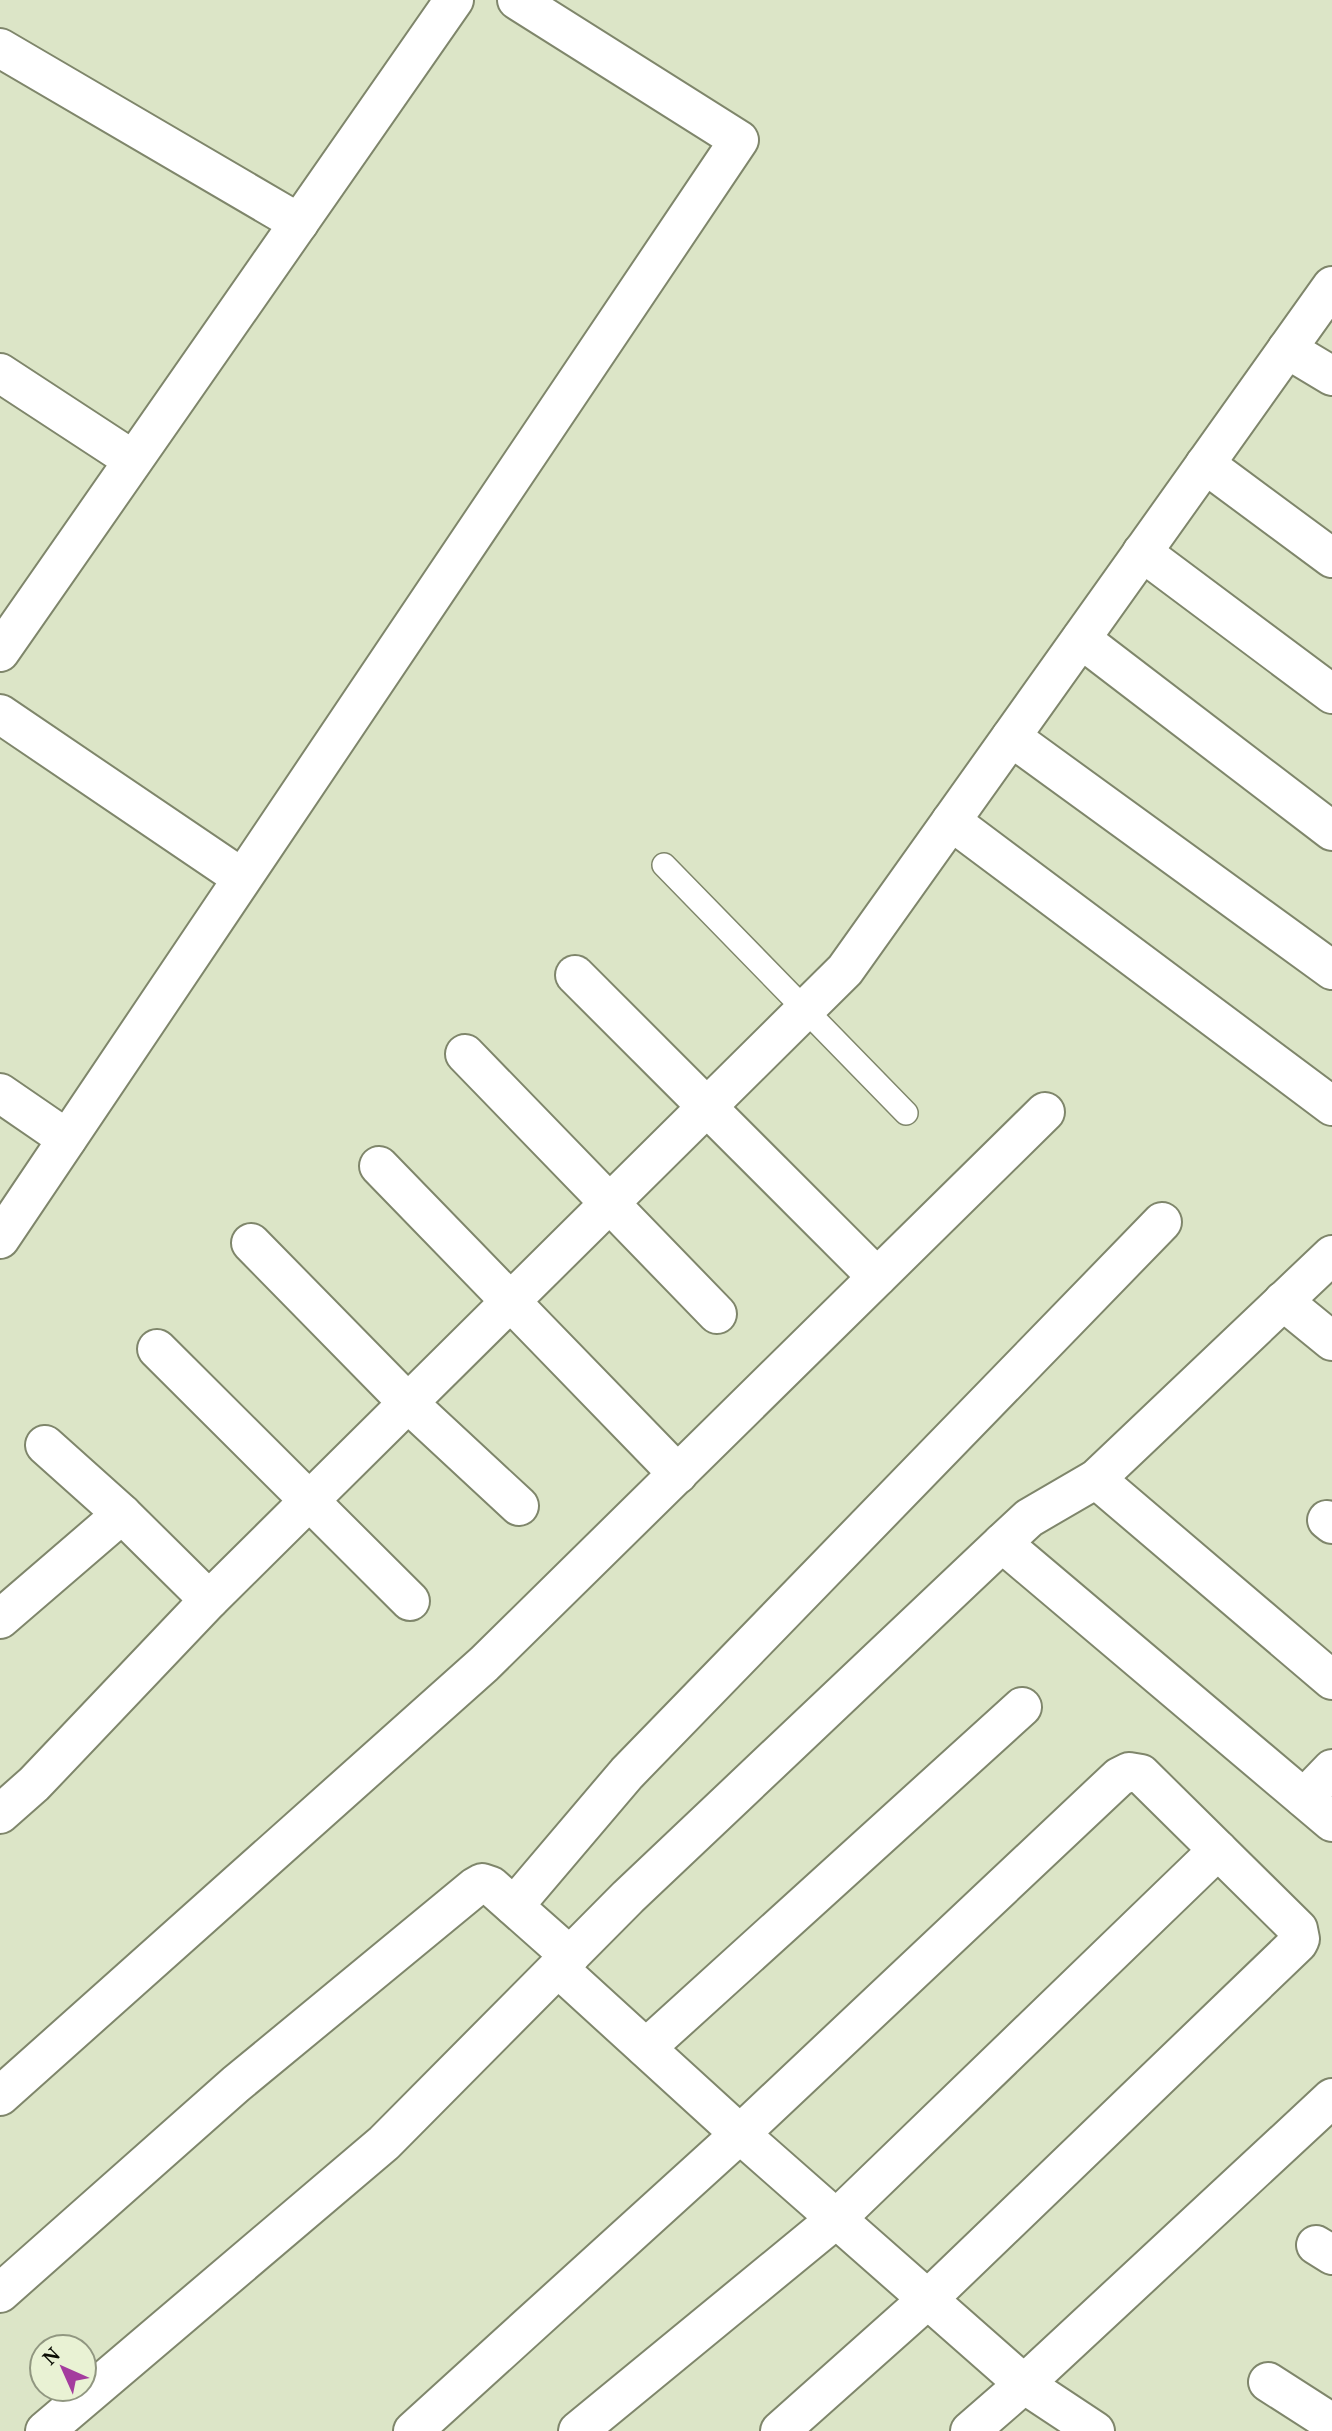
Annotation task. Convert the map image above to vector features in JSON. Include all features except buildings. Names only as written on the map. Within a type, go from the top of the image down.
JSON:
[{"type":"street","points":[[0,652],[454,0]]},
{"type":"street","points":[[0,1239],[740,140],[517,0]]},
{"type":"street","points":[[0,48],[299,223]]},
{"type":"street","points":[[0,1814],[34,1784],[209,1600],[845,970],[1332,286]]},
{"type":"street","points":[[1287,349],[1332,376]]},
{"type":"street","points":[[0,373],[133,460]]},
{"type":"street","points":[[1205,464],[1332,558]]},
{"type":"street","points":[[1142,552],[1332,694]]},
{"type":"street","points":[[1081,639],[1332,831]]},
{"type":"street","points":[[0,714],[242,878]]},
{"type":"street","points":[[1011,737],[1332,970]]},
{"type":"street","points":[[951,821],[1332,1106]]},
{"type":"street","points":[[575,975],[877,1277]]},
{"type":"street","points":[[464,1054],[717,1314]]},
{"type":"street","points":[[0,1093],[67,1139]]},
{"type":"street","points":[[0,2096],[484,1664],[1045,1112]]},
{"type":"street","points":[[379,1166],[678,1474]]},
{"type":"street","points":[[514,1906],[627,1773],[1162,1222]]},
{"type":"street","points":[[250,1243],[408,1403],[519,1506]]},
{"type":"street","points":[[46,2431],[384,2143],[628,1897],[1028,1518],[1096,1479],[1332,1255]]},
{"type":"street","points":[[1283,1301],[1332,1341]]},
{"type":"street","points":[[157,1349],[410,1601]]},
{"type":"street","points":[[45,1445],[122,1514],[209,1600]]},
{"type":"street","points":[[1096,1479],[1332,1680]]},
{"type":"street","points":[[0,1619],[122,1514]]},
{"type":"street","points":[[1002,1543],[1318,1810],[1332,1769]]},
{"type":"street","points":[[646,2048],[1022,1707]]},
{"type":"street","points":[[413,2431],[740,2134],[1119,1777],[1129,1772],[1141,1774],[1298,1929],[1298,1943],[928,2299],[780,2431]]},
{"type":"street","points":[[578,2431],[836,2219],[1218,1850]]},
{"type":"street","points":[[0,2293],[236,2084],[482,1883],[491,1886],[514,1906],[646,2048],[740,2134],[1024,2384],[1095,2431]]},
{"type":"street","points":[[970,2431],[1332,2098]]},
{"type":"street","points":[[1268,2382],[1332,2423]]},
{"type":"lane","points":[[664,865],[906,1113]]}]
